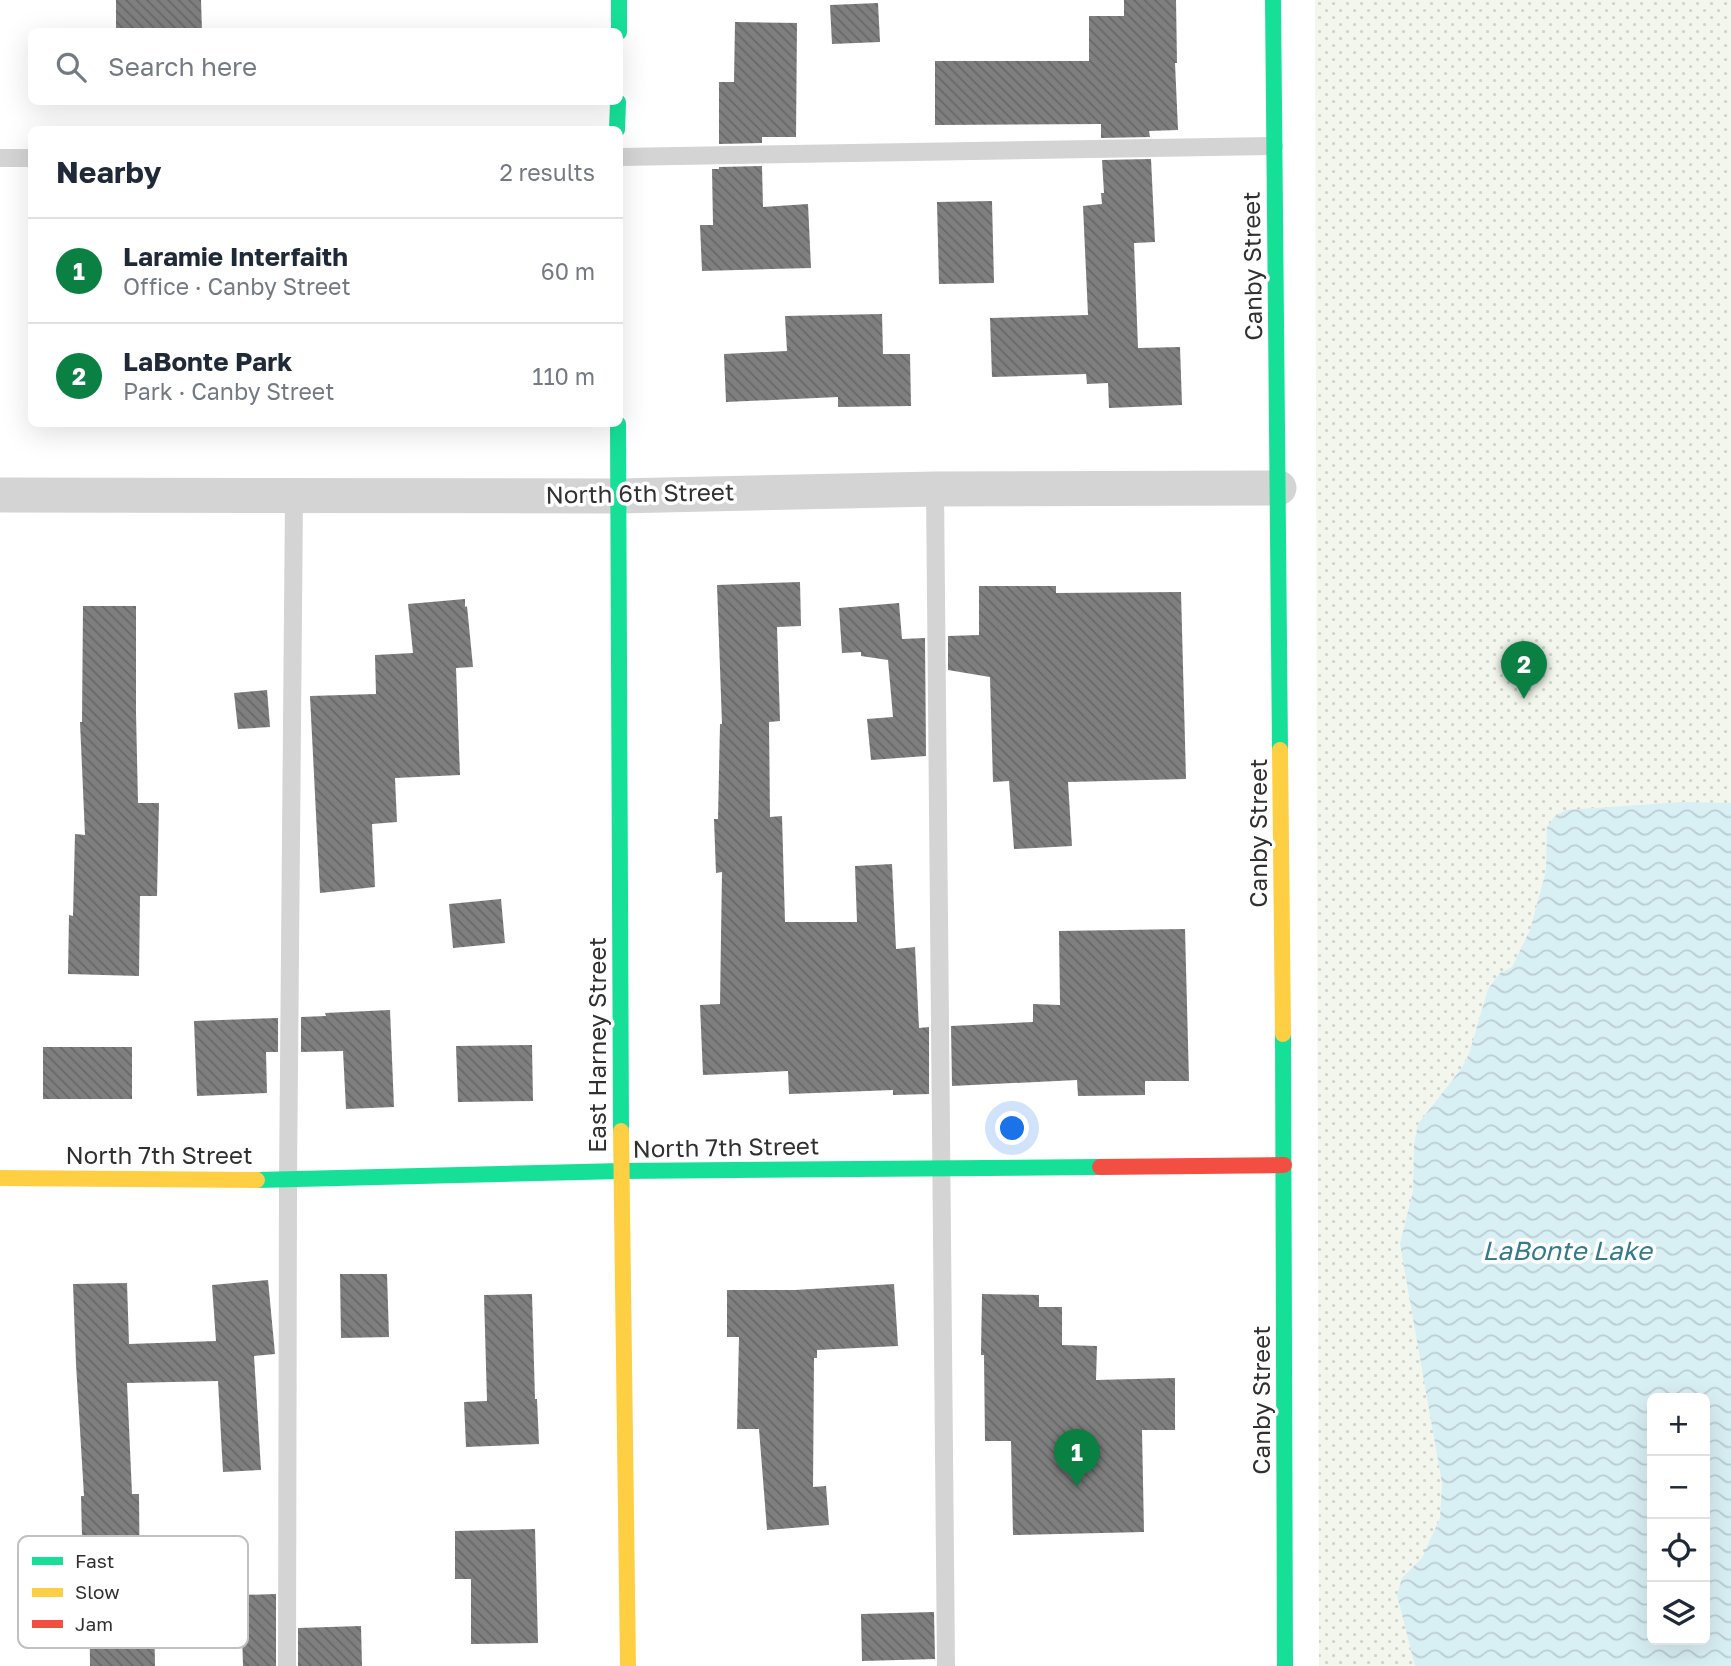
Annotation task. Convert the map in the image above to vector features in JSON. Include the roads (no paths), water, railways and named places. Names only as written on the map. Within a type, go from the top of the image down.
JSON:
[{"type":"street","points":[[619,0],[619,28]]},
{"type":"street","name":"Canby Street","points":[[1273,0],[1284,1165],[1285,1666]]},
{"type":"street","points":[[617,126],[618,105]]},
{"type":"street","name":"East Harney Street","points":[[618,427],[621,1171],[628,1666]]},
{"type":"street","name":"North 6th Street","points":[[0,495],[618,496],[935,489],[1279,488]]},
{"type":"street","name":"North 7th Street","points":[[0,1178],[288,1180],[621,1171],[1284,1165]]},
{"type":"lane","points":[[623,157],[1274,146]]},
{"type":"lane","points":[[0,158],[28,158]]},
{"type":"lane","points":[[935,489],[946,1666]]},
{"type":"lane","points":[[287,1666],[294,497]]},
{"type":"water","name":"LaBonte Lake","points":[[1683,802],[1731,803],[1731,1666],[1415,1666],[1397,1595],[1402,1578],[1422,1558],[1440,1518],[1442,1483],[1400,1244],[1413,1191],[1414,1145],[1418,1124],[1461,1069],[1469,1054],[1488,989],[1500,973],[1512,967],[1530,930],[1546,871],[1547,827],[1555,816],[1566,810]]},
{"type":"place","name":"LaBonte Park","points":[[1524,699]]},
{"type":"place","name":"Laramie Interfaith","points":[[1077,1487]]}]
